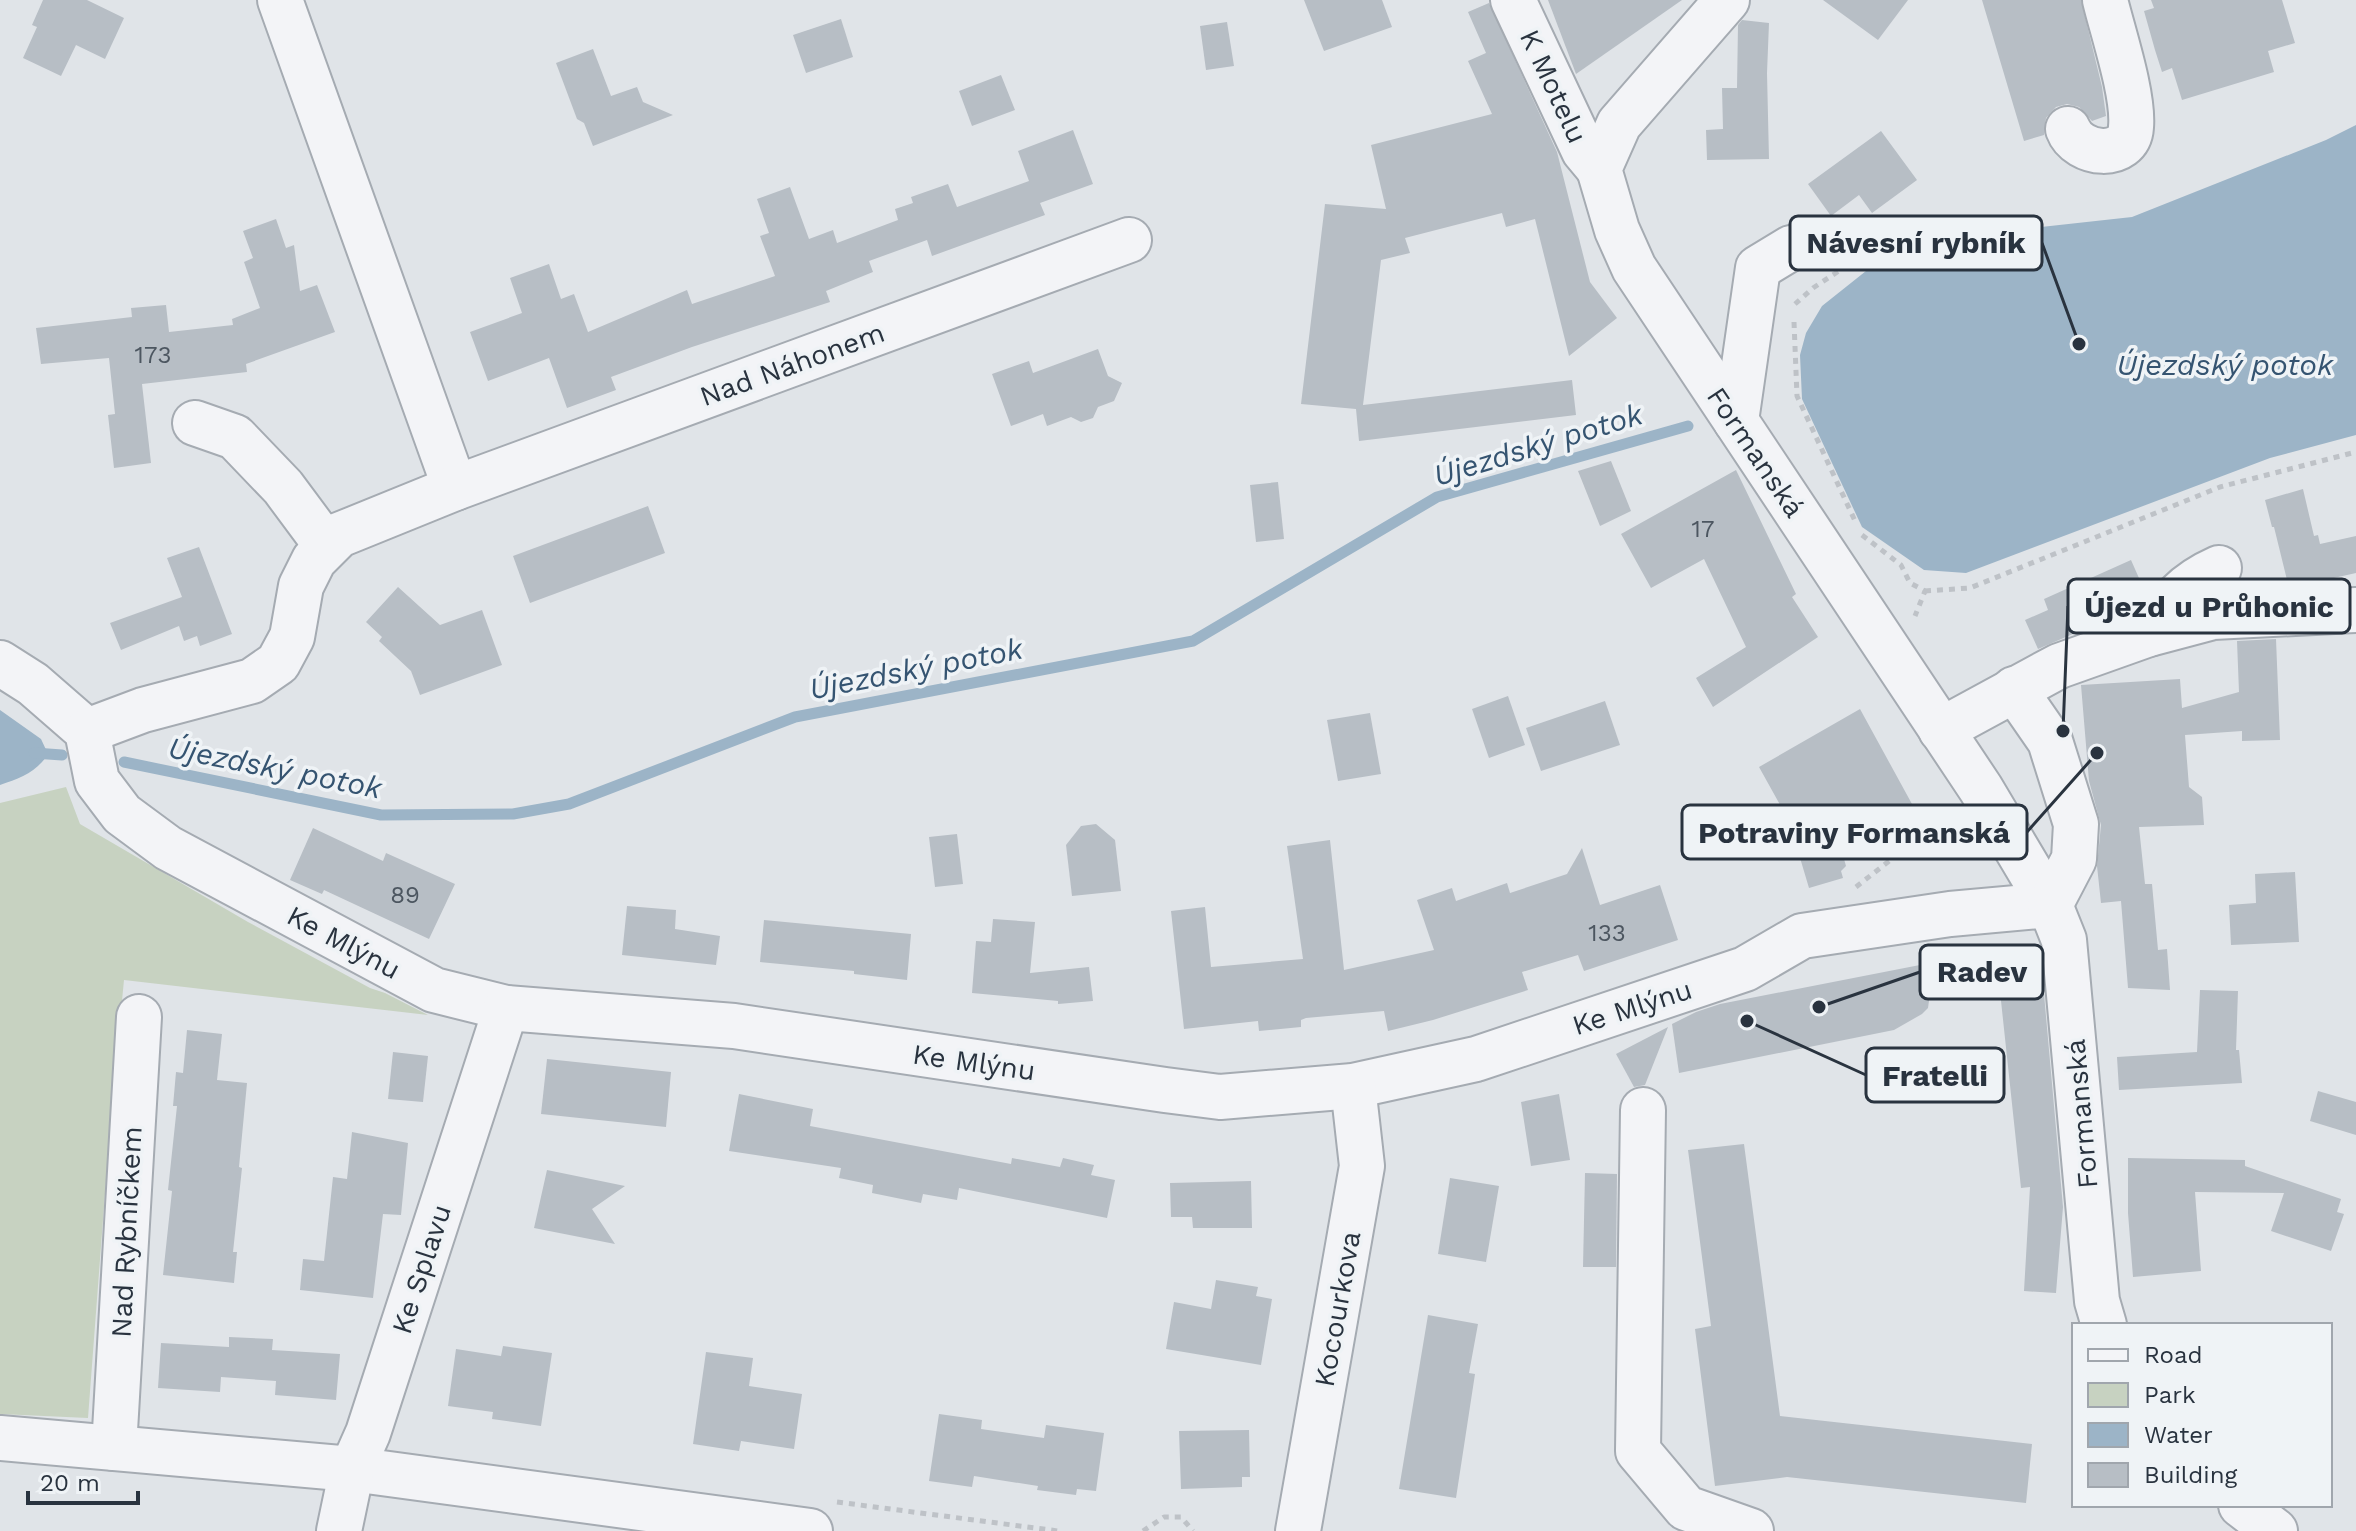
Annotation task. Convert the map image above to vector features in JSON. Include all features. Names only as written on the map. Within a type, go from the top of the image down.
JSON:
[{"type":"street","points":[[280,0],[455,488]]},
{"type":"street","name":"K Motelu","points":[[1513,0],[1584,151],[1599,169]]},
{"type":"street","points":[[1599,169],[1619,124],[1727,0]]},
{"type":"street","points":[[2068,129],[2072,139],[2084,148],[2099,152],[2119,148],[2131,132],[2132,112],[2105,0]]},
{"type":"street","name":"Formanská","points":[[1599,169],[1617,230],[1634,268],[1981,789],[2050,905],[2064,940],[2097,1301],[2103,1323]]},
{"type":"street","name":"Nad Náhonem","points":[[87,731],[143,710],[252,681],[278,663],[292,637],[301,586],[314,560],[339,535],[455,488],[1129,240]]},
{"type":"street","points":[[1736,421],[1758,268],[1791,248]]},
{"type":"street","points":[[195,423],[235,437],[283,487],[326,545]]},
{"type":"street","points":[[2149,634],[2168,606],[2195,579],[2219,568]]},
{"type":"street","points":[[1941,730],[2059,666],[2149,634],[2213,617],[2356,610]]},
{"type":"street","points":[[0,663],[33,684],[87,731]]},
{"type":"street","points":[[2014,689],[2050,741],[2076,824],[2074,859],[2050,905]]},
{"type":"street","name":"Ke Mlýnu","points":[[87,731],[97,781],[122,814],[168,848],[434,990],[506,1008],[734,1026],[1220,1097],[1353,1086],[1491,1054],[1745,969],[1802,936],[1950,914],[2050,905]]},
{"type":"street","name":"Ke Splavu","points":[[339,1531],[352,1469],[368,1433],[506,1008]]},
{"type":"street","name":"Nad Rybníčkem","points":[[114,1448],[139,1017]]},
{"type":"street","name":"Kocourkova","points":[[1298,1531],[1362,1166],[1353,1086]]},
{"type":"street","points":[[1643,1110],[1638,1451],[1686,1508],[1751,1531]]},
{"type":"street","points":[[0,1438],[352,1469],[810,1531]]},
{"type":"street","points":[[2244,1507],[2275,1531]]},
{"type":"path","points":[[1872,249],[1813,288],[1795,304],[1797,396],[1860,533],[1901,565],[1910,583],[1925,591],[1970,588],[2220,487],[2356,452]]},
{"type":"path","points":[[1912,625],[1925,591]]},
{"type":"path","points":[[1847,895],[1981,789]]},
{"type":"path","points":[[1143,1531],[1164,1517],[1181,1517],[1193,1531]]},
{"type":"green space","points":[[66,787],[80,824],[248,922],[370,988],[428,1015],[124,980],[88,1418],[0,1414],[0,803]]},
{"type":"water","points":[[2356,125],[2356,435],[2270,458],[1966,573],[1924,570],[1862,527],[1802,399],[1800,355],[1806,333],[1822,306],[1866,271],[1936,228],[1958,220],[1991,218],[2032,228],[2132,217],[2326,140]]},
{"type":"water","points":[[0,710],[41,739],[48,754],[33,770],[0,785]]},
{"type":"building","points":[[43,0],[87,0],[124,18],[105,59],[76,45],[61,76],[23,58],[37,27],[32,25]]},
{"type":"building","points":[[1304,0],[1382,0],[1392,27],[1324,51]]},
{"type":"building","points":[[1548,0],[1682,0],[1576,74]]},
{"type":"building","points":[[1823,0],[1908,0],[1878,40]]},
{"type":"building","points":[[1982,0],[2081,0],[2106,116],[2092,121],[2079,107],[2067,104],[2056,107],[2046,118],[2044,135],[2024,141]]},
{"type":"building","points":[[2151,0],[2282,0],[2295,43],[2268,51],[2274,72],[2182,100],[2172,68],[2162,72],[2155,50],[2144,11],[2154,8]]},
{"type":"building","points":[[1489,3],[1557,152],[1590,282],[1617,318],[1569,356],[1535,219],[1506,227],[1502,213],[1405,238],[1410,253],[1381,260],[1363,405],[1572,380],[1576,415],[1359,441],[1356,409],[1301,404],[1325,204],[1386,209],[1371,145],[1492,114],[1468,61],[1486,53],[1468,12]]},
{"type":"building","points":[[841,19],[853,57],[806,73],[793,35]]},
{"type":"building","points":[[1742,20],[1769,23],[1769,159],[1707,160],[1706,130],[1723,129],[1722,88],[1737,88],[1738,25]]},
{"type":"building","points":[[1227,22],[1234,66],[1206,70],[1200,26]]},
{"type":"building","points":[[593,49],[611,96],[637,87],[643,102],[673,115],[593,146],[584,123],[577,119],[556,63]]},
{"type":"building","points":[[1001,75],[1015,110],[972,126],[959,91]]},
{"type":"building","points":[[1073,130],[1093,184],[1040,203],[1045,215],[932,256],[927,240],[869,261],[873,272],[826,291],[830,302],[611,377],[616,390],[567,408],[549,358],[488,381],[470,332],[522,313],[510,278],[549,264],[561,299],[574,294],[588,332],[687,290],[692,304],[775,276],[760,236],[769,233],[757,199],[790,187],[809,239],[833,230],[837,243],[898,220],[895,209],[913,203],[911,197],[948,184],[957,207],[1029,181],[1018,151]]},
{"type":"building","points":[[1881,131],[1917,180],[1872,213],[1859,195],[1831,216],[1808,184]]},
{"type":"building","points":[[276,219],[286,248],[294,245],[300,291],[317,285],[335,332],[246,364],[247,372],[142,384],[151,463],[114,468],[108,415],[115,414],[109,358],[41,364],[36,328],[132,317],[131,308],[166,305],[169,332],[233,325],[232,319],[260,308],[244,262],[253,258],[243,231]]},
{"type":"building","points":[[1098,349],[1108,376],[1122,383],[1114,401],[1098,407],[1093,418],[1081,422],[1071,417],[1047,426],[1043,414],[1011,426],[992,374],[1029,361],[1033,373]]},
{"type":"building","points":[[1611,461],[1631,511],[1600,526],[1578,471]]},
{"type":"building","points":[[1736,470],[1796,594],[1792,597],[1818,637],[1713,707],[1696,678],[1746,647],[1704,559],[1651,588],[1621,534]]},
{"type":"building","points":[[1278,482],[1284,539],[1256,542],[1250,485]]},
{"type":"building","points":[[2303,489],[2314,536],[2318,535],[2320,544],[2356,536],[2356,573],[2289,588],[2265,500]]},
{"type":"building","points":[[648,506],[665,553],[530,603],[513,556]]},
{"type":"building","points":[[199,547],[232,634],[200,646],[197,636],[184,641],[179,626],[121,650],[110,623],[182,597],[167,558]]},
{"type":"building","points":[[2131,560],[2146,594],[2138,606],[2038,649],[2025,620],[2048,610],[2044,599]]},
{"type":"building","points":[[398,587],[440,625],[482,610],[502,665],[420,695],[411,671],[379,641],[382,637],[366,622]]},
{"type":"building","points":[[2276,639],[2280,740],[2242,741],[2242,731],[2185,735],[2189,787],[2202,797],[2204,825],[2139,827],[2145,884],[2152,884],[2158,950],[2167,949],[2170,990],[2128,988],[2121,901],[2101,903],[2097,866],[2101,825],[2089,781],[2081,685],[2180,679],[2182,708],[2239,692],[2237,641]]},
{"type":"building","points":[[1508,696],[1525,745],[1489,758],[1472,709]]},
{"type":"building","points":[[1605,701],[1620,745],[1541,771],[1526,728]]},
{"type":"building","points":[[1860,709],[1912,804],[1840,845],[1846,866],[1841,871],[1843,878],[1809,888],[1789,821],[1759,767]]},
{"type":"building","points":[[1370,713],[1381,774],[1338,781],[1327,720]]},
{"type":"building","points":[[1096,824],[1115,840],[1121,891],[1072,896],[1066,845],[1081,826]]},
{"type":"building","points":[[313,828],[383,861],[386,853],[455,884],[429,939],[324,890],[322,894],[290,880]]},
{"type":"building","points":[[957,834],[963,884],[935,887],[929,837]]},
{"type":"building","points":[[1330,840],[1344,970],[1434,950],[1417,900],[1452,888],[1456,901],[1507,883],[1510,893],[1567,874],[1582,848],[1600,905],[1660,885],[1678,940],[1584,971],[1578,955],[1522,972],[1528,990],[1388,1031],[1384,1011],[1306,1018],[1301,1020],[1301,1027],[1259,1031],[1258,1021],[1184,1029],[1171,911],[1205,907],[1211,967],[1303,959],[1287,846]]},
{"type":"building","points":[[2295,872],[2299,942],[2231,945],[2229,905],[2256,903],[2255,874]]},
{"type":"building","points":[[627,906],[676,910],[675,929],[720,936],[716,965],[622,955]]},
{"type":"building","points":[[993,919],[1035,922],[1030,973],[1089,967],[1093,1001],[1058,1004],[1058,1001],[972,993],[976,941],[991,942]]},
{"type":"building","points":[[764,920],[911,934],[907,980],[854,974],[854,971],[760,962]]},
{"type":"building","points":[[2040,949],[2063,1207],[2056,1293],[2024,1291],[2030,1187],[2021,1188],[1996,954]]},
{"type":"building","points":[[1925,964],[1930,994],[1928,1008],[1894,1030],[1679,1073],[1672,1024],[1696,1012],[1720,1004]]},
{"type":"building","points":[[2200,990],[2238,991],[2236,1050],[2239,1050],[2242,1083],[2119,1090],[2117,1057],[2197,1052]]},
{"type":"building","points":[[1668,1027],[1645,1085],[1634,1087],[1616,1054]]},
{"type":"building","points":[[187,1030],[222,1034],[217,1080],[247,1083],[233,1252],[237,1252],[234,1283],[163,1275],[172,1191],[168,1190],[177,1106],[173,1106],[176,1072],[183,1073]]},
{"type":"building","points":[[393,1052],[428,1056],[423,1102],[388,1099]]},
{"type":"building","points":[[547,1059],[671,1072],[666,1127],[541,1114]]},
{"type":"building","points":[[2318,1091],[2356,1102],[2356,1135],[2310,1121]]},
{"type":"building","points":[[739,1094],[813,1109],[810,1126],[1011,1164],[1012,1158],[1060,1167],[1063,1158],[1094,1165],[1091,1175],[1115,1180],[1107,1218],[959,1188],[957,1200],[923,1194],[921,1203],[872,1193],[873,1185],[839,1178],[841,1168],[729,1151]]},
{"type":"building","points":[[1559,1094],[1570,1160],[1531,1166],[1521,1102]]},
{"type":"building","points":[[352,1132],[408,1143],[401,1215],[383,1214],[373,1298],[300,1290],[303,1259],[324,1261],[333,1177],[347,1179]]},
{"type":"building","points":[[1744,1144],[1780,1416],[2032,1444],[2026,1503],[1787,1477],[1715,1486],[1695,1329],[1711,1326],[1688,1150]]},
{"type":"building","points":[[2128,1158],[2245,1160],[2245,1166],[2341,1199],[2337,1212],[2344,1214],[2331,1251],[2271,1231],[2284,1193],[2195,1192],[2201,1271],[2133,1277]]},
{"type":"building","points":[[547,1170],[625,1186],[592,1209],[615,1244],[534,1228]]},
{"type":"building","points":[[1585,1173],[1617,1174],[1616,1267],[1583,1267]]},
{"type":"building","points":[[1450,1178],[1499,1186],[1486,1262],[1438,1254]]},
{"type":"building","points":[[1251,1181],[1252,1228],[1193,1228],[1192,1217],[1171,1217],[1170,1183]]},
{"type":"building","points":[[1216,1280],[1258,1287],[1256,1296],[1272,1299],[1261,1365],[1166,1349],[1174,1302],[1211,1309]]},
{"type":"building","points":[[1428,1315],[1478,1324],[1469,1373],[1475,1374],[1456,1498],[1399,1489]]},
{"type":"building","points":[[229,1337],[273,1339],[272,1350],[340,1354],[336,1400],[275,1395],[276,1381],[221,1377],[220,1392],[158,1388],[161,1343],[229,1347]]},
{"type":"building","points":[[503,1346],[552,1353],[541,1426],[492,1419],[493,1412],[448,1406],[456,1349],[501,1356]]},
{"type":"building","points":[[706,1352],[753,1358],[749,1386],[802,1394],[794,1449],[741,1441],[739,1451],[693,1444]]},
{"type":"building","points":[[939,1414],[982,1420],[981,1429],[1044,1438],[1046,1425],[1104,1433],[1096,1491],[1077,1489],[1076,1495],[974,1476],[972,1487],[929,1481]]},
{"type":"building","points":[[1249,1430],[1250,1477],[1242,1477],[1242,1487],[1181,1489],[1179,1431]]},
{"type":"waterway","name":"Újezdský potok","points":[[124,762],[381,815],[513,814],[569,804],[795,717],[1193,641],[1437,497],[1688,426]]},
{"type":"waterway","name":"Újezdský potok","points":[[34,753],[62,755]]},
{"type":"place","name":"Návesní rybník","points":[[2079,344]]},
{"type":"place","name":"Újezd u Průhonic","points":[[2063,731]]},
{"type":"place","name":"Potraviny Formanská","points":[[2097,753]]},
{"type":"place","name":"Radev","points":[[1819,1007]]},
{"type":"place","name":"Fratelli","points":[[1747,1021]]}]
